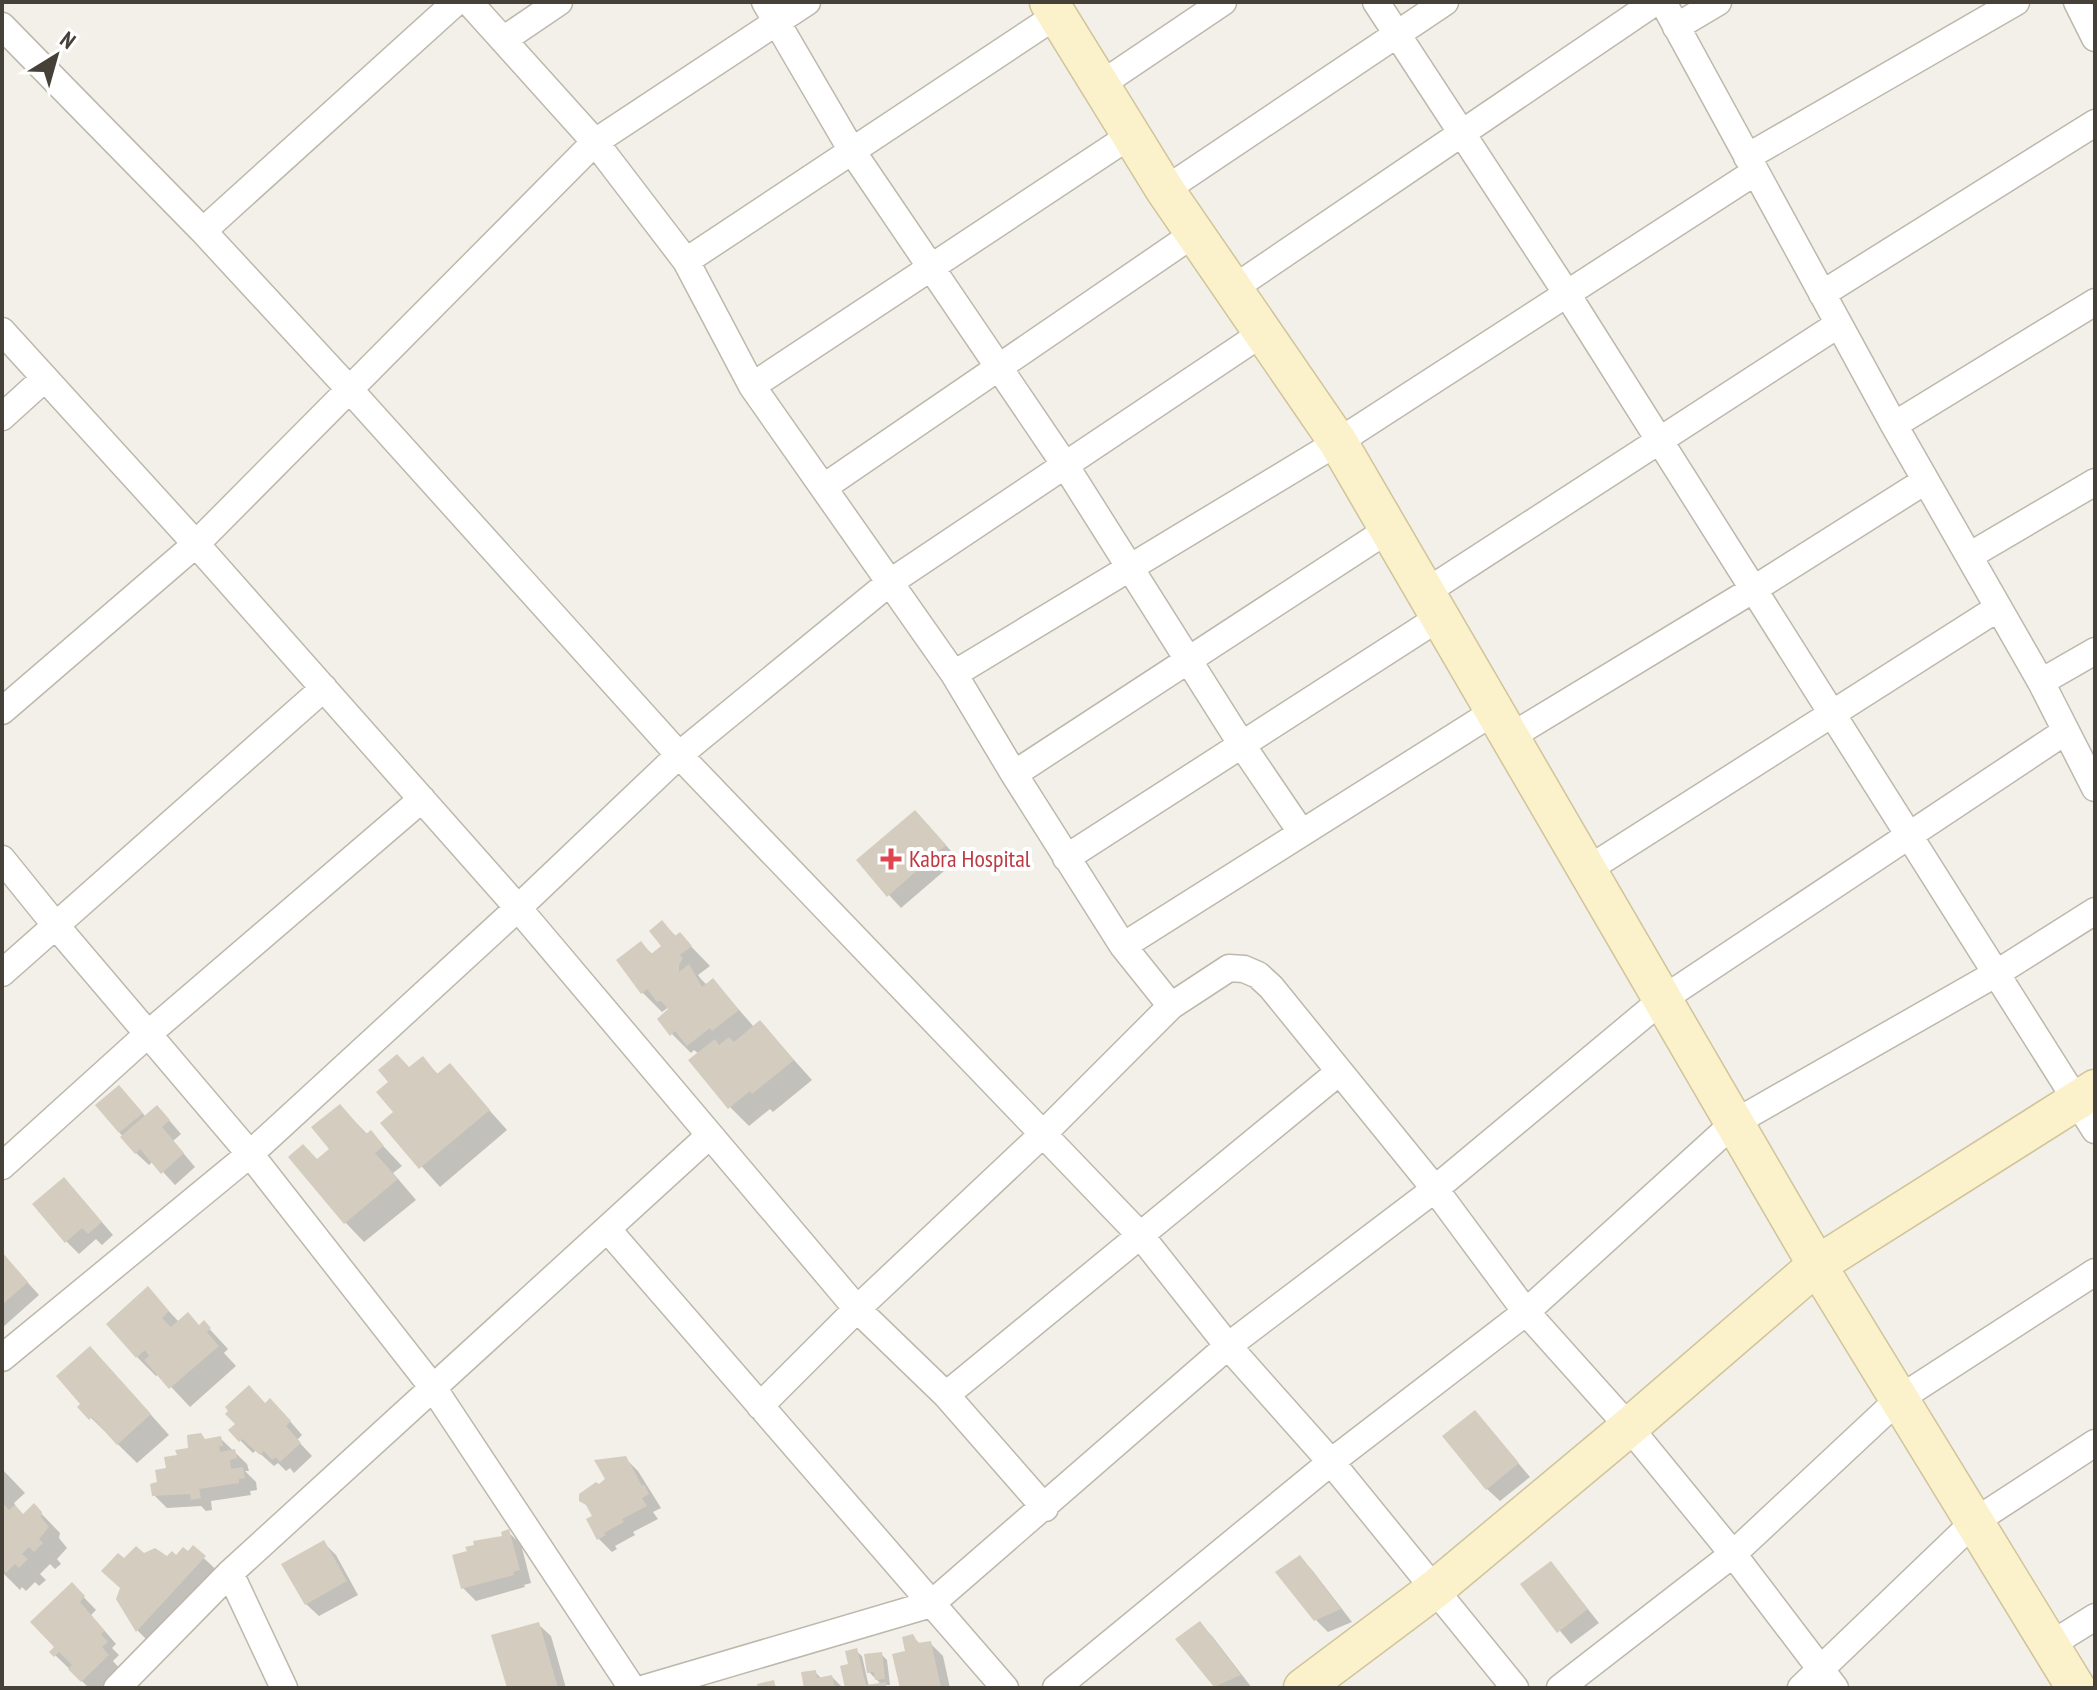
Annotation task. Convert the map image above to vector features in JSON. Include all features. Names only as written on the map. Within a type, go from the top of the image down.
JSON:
[{"type":"main road","points":[[1053,8],[1165,190],[1338,442],[1817,1265],[2076,1688]]},
{"type":"main road","points":[[1303,1688],[1435,1589],[1817,1265],[2089,1106]]},
{"type":"street","points":[[203,231],[456,2]]},
{"type":"street","points":[[469,2],[595,142],[686,261],[752,386],[954,674],[1123,946],[1171,1006]]},
{"type":"street","points":[[503,40],[559,2]]},
{"type":"street","points":[[2,711],[196,544],[595,142],[771,12],[807,2]]},
{"type":"street","points":[[1100,85],[1223,2]]},
{"type":"street","points":[[1376,2],[1567,294],[1997,973],[2089,1106]]},
{"type":"street","points":[[1165,190],[1445,2]]},
{"type":"street","points":[[1234,288],[1655,2]]},
{"type":"street","points":[[1663,2],[1925,481],[2041,682],[2095,788]]},
{"type":"street","points":[[1676,27],[1718,2]]},
{"type":"street","points":[[954,674],[1338,442],[1567,294],[1751,165],[2016,2]]},
{"type":"street","points":[[2077,2],[2095,38]]},
{"type":"street","points":[[686,261],[852,151],[1053,8]]},
{"type":"street","points":[[771,12],[852,151],[1065,465],[1242,745],[1301,832]]},
{"type":"street","points":[[2,26],[203,231],[679,755],[1141,1236],[1228,1346],[1331,1462],[1515,1688]]},
{"type":"street","points":[[1822,294],[2095,123]]},
{"type":"street","points":[[752,386],[1131,135]]},
{"type":"street","points":[[824,487],[1195,233]]},
{"type":"street","points":[[1894,425],[2095,302]]},
{"type":"street","points":[[1066,858],[1242,745],[1660,441],[1839,324]]},
{"type":"street","points":[[2,331],[196,544],[518,908],[857,1309],[946,1395],[1045,1508]]},
{"type":"street","points":[[2,1358],[250,1154],[679,755],[889,583],[1264,332]]},
{"type":"street","points":[[2,417],[45,378]]},
{"type":"street","points":[[1123,946],[1301,832],[1754,589],[1925,481]]},
{"type":"street","points":[[1969,556],[2095,482]]},
{"type":"street","points":[[1014,774],[1389,529]]},
{"type":"street","points":[[1587,870],[1998,608]]},
{"type":"street","points":[[2041,682],[2095,651]]},
{"type":"street","points":[[2,973],[324,688]]},
{"type":"street","points":[[646,1688],[931,1604],[1228,1346],[1435,1189],[1663,999],[2066,731]]},
{"type":"street","points":[[2,1166],[148,1034],[422,799]]},
{"type":"street","points":[[2,859],[250,1154],[434,1389],[632,1688]]},
{"type":"street","points":[[1056,1688],[1331,1462],[1526,1312],[1734,1123],[1997,973],[2095,911]]},
{"type":"street","points":[[760,1406],[857,1309],[1044,1133],[1171,1006],[1229,968],[1244,969],[1258,975],[1271,987],[1435,1189],[1526,1312],[1629,1427],[1733,1554],[1819,1683],[1974,1522],[2095,1443]]},
{"type":"street","points":[[946,1395],[1339,1072]]},
{"type":"street","points":[[117,1688],[230,1573],[710,1135]]},
{"type":"street","points":[[608,1230],[1005,1688]]},
{"type":"street","points":[[1560,1688],[1733,1554],[1899,1399],[2095,1272]]},
{"type":"street","points":[[230,1573],[284,1688]]},
{"type":"street","points":[[2050,1645],[2095,1617]]},
{"type":"building","points":[[915,810],[946,845],[887,897],[856,860]]},
{"type":"building","points":[[662,920],[675,936],[680,932],[692,946],[680,955],[683,958],[679,972],[689,964],[702,987],[713,978],[739,1010],[687,1046],[675,1031],[670,1036],[657,1019],[668,1009],[661,1001],[657,1002],[647,989],[641,994],[616,960],[641,941],[651,954],[661,946],[649,931]]},
{"type":"building","points":[[760,1020],[794,1060],[728,1109],[688,1060],[715,1039],[719,1045],[729,1037],[734,1042]]},
{"type":"building","points":[[397,1054],[409,1067],[423,1056],[437,1074],[450,1063],[490,1110],[419,1169],[380,1123],[393,1112],[376,1092],[388,1082],[378,1070]]},
{"type":"building","points":[[119,1085],[143,1113],[119,1133],[95,1105]]},
{"type":"building","points":[[340,1104],[366,1134],[371,1130],[384,1146],[375,1153],[398,1179],[344,1224],[288,1157],[303,1144],[317,1159],[329,1149],[311,1127]]},
{"type":"building","points":[[157,1105],[170,1120],[162,1127],[184,1153],[161,1174],[140,1149],[135,1154],[120,1137]]},
{"type":"building","points":[[64,1177],[102,1222],[88,1234],[82,1228],[65,1243],[32,1204]]},
{"type":"building","points":[[2,1252],[28,1282],[2,1305]]},
{"type":"building","points":[[148,1286],[169,1311],[162,1318],[171,1327],[188,1312],[199,1325],[204,1320],[211,1328],[207,1332],[219,1346],[169,1389],[144,1360],[149,1356],[145,1350],[136,1358],[106,1324]]},
{"type":"building","points":[[90,1346],[151,1414],[117,1445],[92,1417],[89,1420],[77,1407],[80,1404],[56,1376]]},
{"type":"building","points":[[249,1385],[265,1403],[270,1398],[291,1421],[286,1426],[301,1443],[280,1462],[276,1457],[272,1460],[264,1451],[260,1455],[242,1439],[239,1442],[228,1430],[235,1424],[225,1414],[228,1411],[225,1407]]},
{"type":"building","points":[[1475,1410],[1519,1463],[1486,1490],[1442,1436]]},
{"type":"building","points":[[201,1433],[205,1439],[221,1436],[223,1446],[219,1446],[220,1452],[235,1449],[237,1458],[230,1460],[231,1469],[243,1467],[245,1478],[239,1479],[239,1483],[199,1489],[201,1498],[191,1500],[190,1494],[152,1496],[150,1484],[157,1482],[155,1470],[166,1468],[164,1457],[177,1455],[175,1450],[188,1448],[187,1435]]},
{"type":"building","points":[[626,1456],[649,1494],[642,1498],[647,1506],[622,1519],[624,1522],[597,1540],[586,1519],[592,1516],[586,1505],[579,1501],[579,1494],[605,1479],[594,1460]]},
{"type":"building","points":[[2,1502],[9,1510],[15,1505],[23,1514],[34,1503],[49,1527],[39,1539],[43,1543],[34,1552],[29,1547],[22,1554],[28,1559],[19,1568],[15,1564],[6,1573],[2,1569]]},
{"type":"building","points":[[509,1529],[520,1570],[513,1572],[514,1575],[461,1589],[452,1555],[467,1551],[465,1547],[474,1545],[473,1541],[502,1536],[501,1532]]},
{"type":"building","points":[[324,1540],[347,1581],[305,1605],[281,1564]]},
{"type":"building","points":[[193,1545],[206,1556],[136,1632],[116,1599],[120,1588],[101,1571],[118,1553],[124,1558],[136,1546],[144,1553],[155,1548],[167,1556],[172,1551],[176,1555],[183,1547],[188,1551]]},
{"type":"building","points":[[1300,1555],[1341,1609],[1314,1621],[1275,1572]]},
{"type":"building","points":[[1551,1561],[1588,1609],[1557,1633],[1520,1584]]},
{"type":"building","points":[[72,1582],[85,1596],[80,1602],[105,1631],[101,1634],[108,1642],[102,1647],[109,1655],[81,1682],[68,1669],[72,1665],[59,1652],[54,1657],[49,1652],[54,1647],[30,1622]]},
{"type":"building","points":[[1200,1621],[1241,1675],[1214,1687],[1175,1639]]},
{"type":"building","points":[[539,1622],[558,1688],[507,1688],[491,1635]]},
{"type":"building","points":[[913,1634],[918,1643],[931,1641],[941,1688],[900,1688],[892,1654],[905,1651],[902,1637]]},
{"type":"building","points":[[857,1648],[866,1685],[886,1682],[886,1688],[845,1688],[840,1666],[848,1664],[845,1651]]},
{"type":"building","points":[[882,1652],[885,1679],[875,1680],[874,1672],[867,1673],[864,1654]]},
{"type":"building","points":[[816,1670],[817,1678],[832,1675],[835,1688],[804,1688],[801,1672]]},
{"type":"building","points":[[774,1680],[776,1688],[758,1688],[757,1684]]},
{"type":"place","name":"Kabra Hospital","points":[[891,859]]}]
